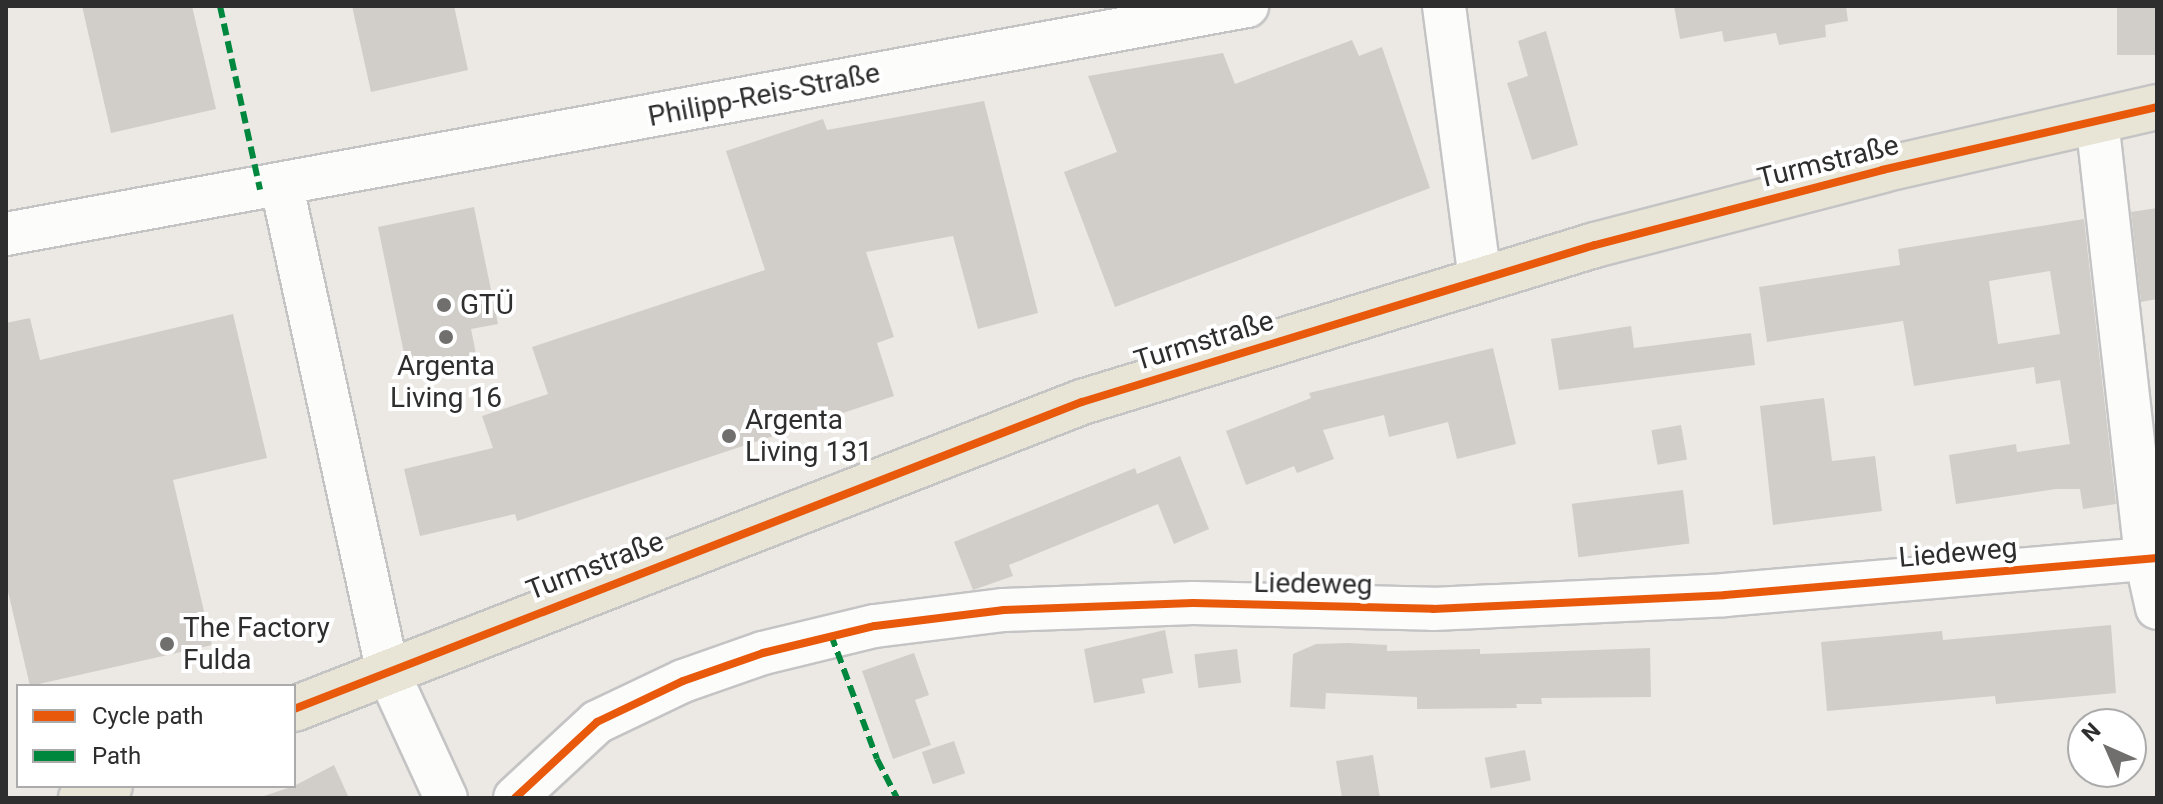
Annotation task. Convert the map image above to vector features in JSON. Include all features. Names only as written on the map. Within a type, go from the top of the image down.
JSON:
[{"type":"main road","name":"Turmstraße","points":[[296,708],[387,670],[1082,402],[1480,278],[1869,173],[2157,107]]},
{"type":"main road","points":[[81,798],[105,788]]},
{"type":"street","name":"Philipp-Reis-Straße","points":[[6,234],[282,187],[1247,6]]},
{"type":"street","points":[[1444,6],[1480,278]]},
{"type":"street","points":[[2097,120],[2157,608]]},
{"type":"street","points":[[282,187],[387,670],[446,798]]},
{"type":"street","name":"Liedeweg","points":[[515,798],[597,722],[683,681],[750,658],[875,626],[1004,610],[1193,603],[1433,609],[1725,595],[2152,559]]},
{"type":"building","points":[[82,6],[192,6],[216,109],[111,133]]},
{"type":"building","points":[[352,6],[454,6],[468,70],[371,92]]},
{"type":"building","points":[[1674,6],[1846,6],[1848,21],[1825,25],[1826,37],[1779,45],[1776,33],[1724,42],[1722,31],[1680,39]]},
{"type":"building","points":[[2117,6],[2157,6],[2157,55],[2117,55]]},
{"type":"building","points":[[1546,31],[1578,145],[1532,160],[1507,83],[1528,76],[1518,41]]},
{"type":"building","points":[[1352,40],[1359,56],[1382,47],[1430,188],[1115,307],[1064,172],[1117,152],[1088,76],[1223,53],[1235,84]]},
{"type":"building","points":[[984,101],[1038,313],[978,329],[953,236],[866,252],[894,337],[877,343],[894,396],[517,521],[515,514],[420,536],[404,469],[493,448],[482,416],[548,394],[532,347],[765,270],[726,151],[823,119],[827,130]]},
{"type":"building","name":"GTÜ","points":[[474,207],[498,324],[471,329],[477,359],[408,373],[378,227]]},
{"type":"building","points":[[2157,208],[2157,299],[2141,302],[2131,212]]},
{"type":"building","points":[[2084,219],[2116,504],[2083,509],[2080,489],[2056,489],[1956,504],[1949,455],[2016,444],[2017,452],[2070,444],[2060,380],[2036,384],[2034,367],[1914,386],[1903,321],[1767,342],[1759,287],[1900,265],[1898,249]],"holes":[[[2050,271],[2060,334],[1998,344],[1989,281]]]},
{"type":"building","points":[[233,314],[267,458],[173,480],[212,645],[30,684],[6,583],[6,323],[30,318],[40,360]]},
{"type":"building","points":[[1631,326],[1634,348],[1751,333],[1755,365],[1559,390],[1551,339]]},
{"type":"building","points":[[1493,348],[1516,444],[1457,459],[1448,422],[1389,437],[1384,415],[1323,430],[1334,459],[1297,473],[1294,466],[1246,485],[1226,431],[1311,398],[1309,393]]},
{"type":"building","points":[[1824,398],[1832,461],[1875,456],[1882,511],[1773,525],[1760,406]]},
{"type":"building","points":[[1681,425],[1687,459],[1658,465],[1651,430]]},
{"type":"building","points":[[1180,456],[1209,529],[1174,544],[1158,504],[1009,565],[1013,576],[973,590],[954,542],[1135,468],[1137,474]]},
{"type":"building","points":[[1683,490],[1690,544],[1578,557],[1572,504]]},
{"type":"building","points":[[2111,625],[2116,693],[1996,704],[1995,696],[1827,711],[1821,642],[1942,631],[1943,640]]},
{"type":"building","points":[[1165,630],[1173,673],[1142,679],[1145,693],[1094,703],[1084,649]]},
{"type":"building","points":[[1316,644],[1387,645],[1387,651],[1480,649],[1480,654],[1650,648],[1651,697],[1541,698],[1542,704],[1516,704],[1517,708],[1417,709],[1417,697],[1326,693],[1325,709],[1290,707],[1293,654]]},
{"type":"building","points":[[1237,649],[1241,683],[1198,688],[1194,654]]},
{"type":"building","points":[[914,653],[929,695],[915,700],[931,745],[893,759],[862,671]]},
{"type":"building","points":[[954,741],[965,773],[933,784],[922,752]]},
{"type":"building","points":[[1525,750],[1531,780],[1491,788],[1485,758]]},
{"type":"building","points":[[1373,755],[1380,798],[1342,798],[1336,761]]},
{"type":"building","points":[[334,765],[349,798],[258,798],[296,788],[296,785]]},
{"type":"marked path","points":[[220,6],[260,190]]},
{"type":"marked path","points":[[831,635],[877,759],[897,798]]},
{"type":"cycle path","points":[[296,708],[1082,402],[1595,245],[1882,170],[2157,107]]},
{"type":"cycle path","points":[[515,798],[597,722],[683,681],[763,653],[875,626],[1004,610],[1193,603],[1433,609],[1725,595],[2157,558]]},
{"type":"place","name":"GTÜ","points":[[444,305]]},
{"type":"place","name":"Argenta Living 16","points":[[446,337]]},
{"type":"place","name":"Argenta Living 131","points":[[729,436]]},
{"type":"place","name":"The Factory Fulda","points":[[167,644]]}]
